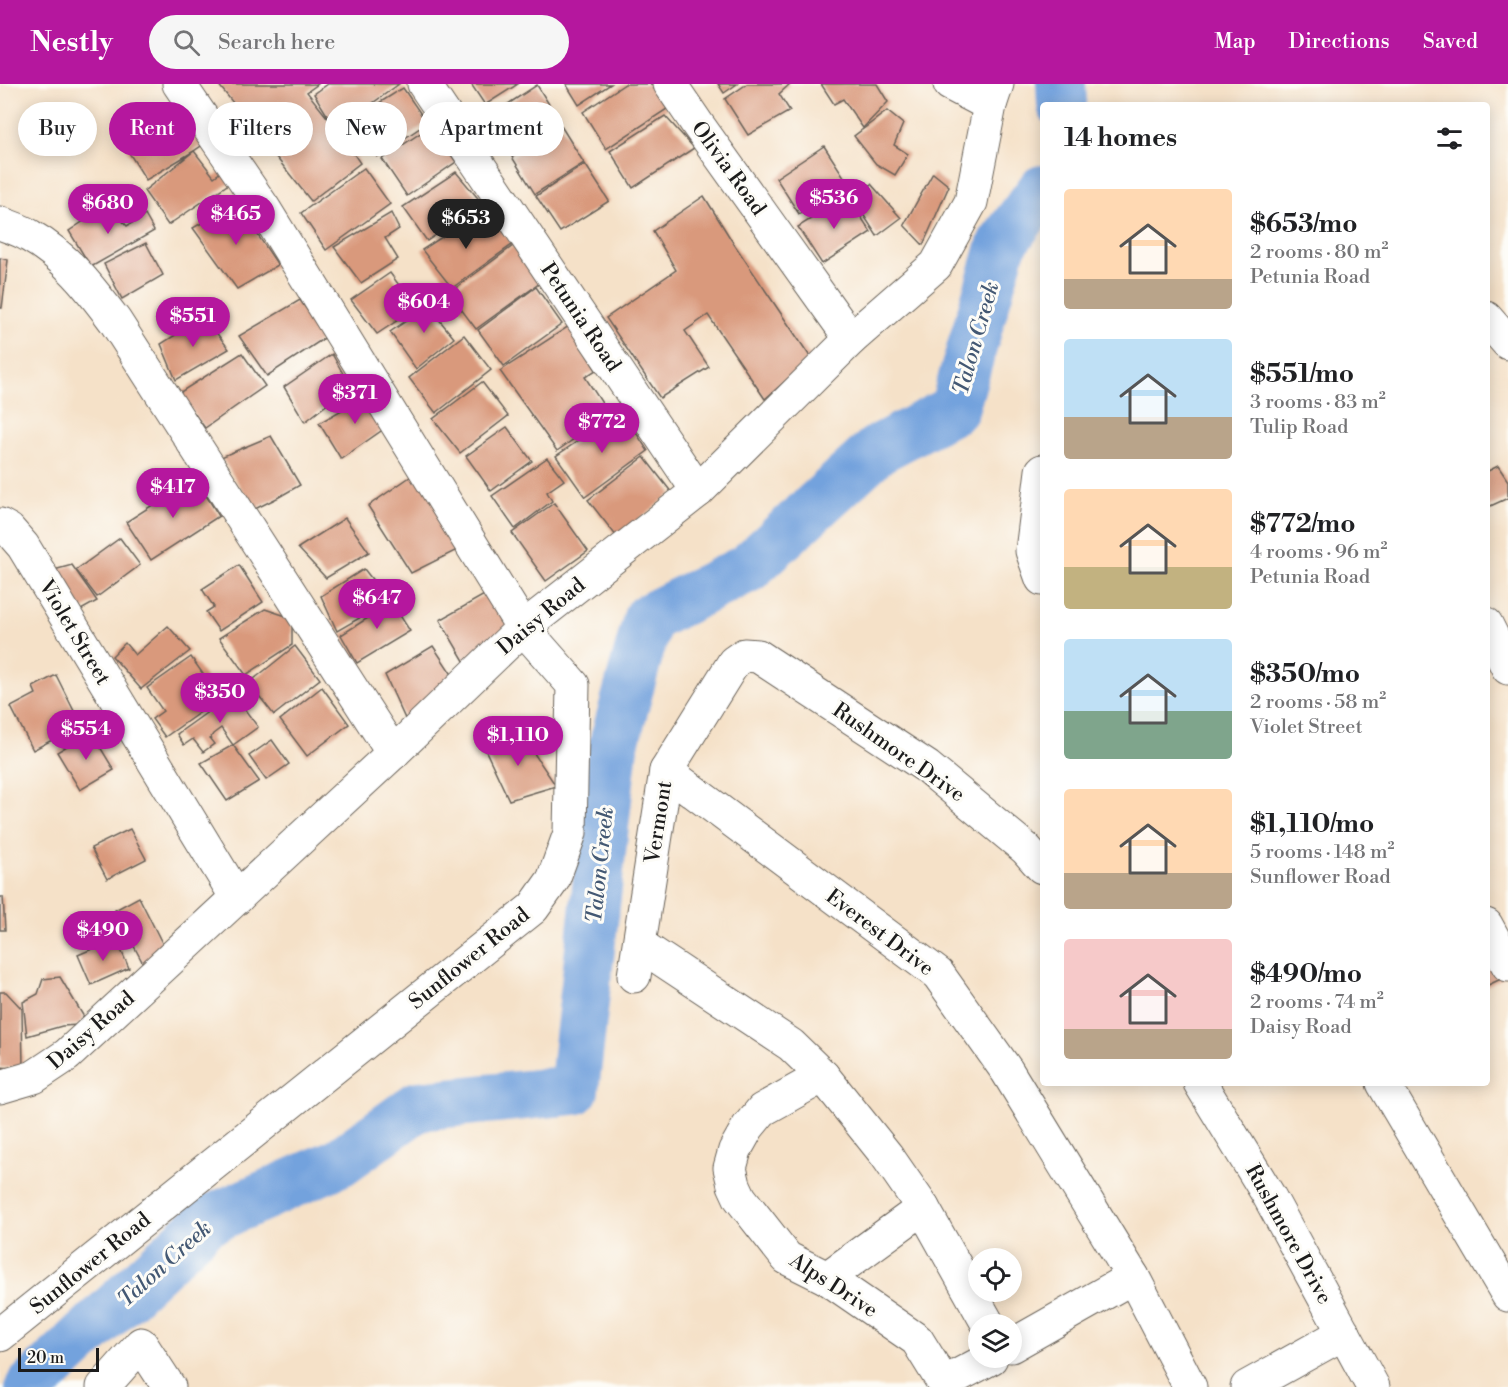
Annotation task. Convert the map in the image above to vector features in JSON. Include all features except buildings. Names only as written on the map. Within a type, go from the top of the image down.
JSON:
[{"type":"street","name":"Sunflower Road","points":[[0,1335],[533,908],[554,880],[570,833],[573,685],[523,628],[263,207],[179,84]]},
{"type":"street","name":"Petunia Road","points":[[424,84],[698,491]]},
{"type":"street","name":"Olivia Road","points":[[670,84],[851,339]]},
{"type":"street","points":[[950,84],[993,94]]},
{"type":"street","name":"Daisy Road","points":[[0,1087],[34,1077],[68,1055],[393,753],[523,628],[698,491],[851,339],[936,265],[971,202],[993,94]]},
{"type":"street","points":[[0,223],[29,235],[59,255],[87,283],[157,385],[393,753]]},
{"type":"street","points":[[1490,323],[1508,344]]},
{"type":"street","name":"Violet Street","points":[[0,525],[9,530],[23,546],[237,898]]},
{"type":"street","points":[[1039,560],[1040,530]]},
{"type":"street","points":[[1490,632],[1508,668]]},
{"type":"street","name":"Vermont","points":[[634,976],[666,771],[734,662],[744,655]]},
{"type":"street","name":"Rushmore Drive","points":[[744,655],[758,657],[927,767],[1026,849],[1040,865]]},
{"type":"street","name":"Everest Drive","points":[[666,771],[938,974],[1007,1071],[1133,1277],[1190,1387]]},
{"type":"street","points":[[1490,932],[1508,965]]},
{"type":"street","points":[[640,945],[791,1045],[823,1076],[887,1156],[923,1208],[982,1314]]},
{"type":"street","name":"Alps Drive","points":[[823,1076],[762,1110],[748,1127],[735,1150],[730,1168],[734,1185],[741,1198],[788,1258],[827,1278],[917,1340],[945,1385]]},
{"type":"street","name":"Rushmore Drive","points":[[1202,1086],[1269,1196],[1373,1387]]},
{"type":"street","points":[[1385,1086],[1508,1295]]},
{"type":"street","points":[[827,1278],[923,1208]]},
{"type":"street","points":[[1022,1340],[1133,1277]]},
{"type":"street","points":[[1247,1387],[1344,1333]]},
{"type":"street","points":[[103,1387],[141,1344],[169,1387]]},
{"type":"street","points":[[945,1385],[974,1368]]},
{"type":"waterway","name":"Talon Creek","points":[[1061,84],[1062,102]]},
{"type":"waterway","name":"Talon Creek","points":[[30,1387],[207,1221],[340,1162],[418,1106],[574,1090],[613,747],[648,618],[748,568],[877,450],[954,409],[1002,244],[1040,193]]}]
